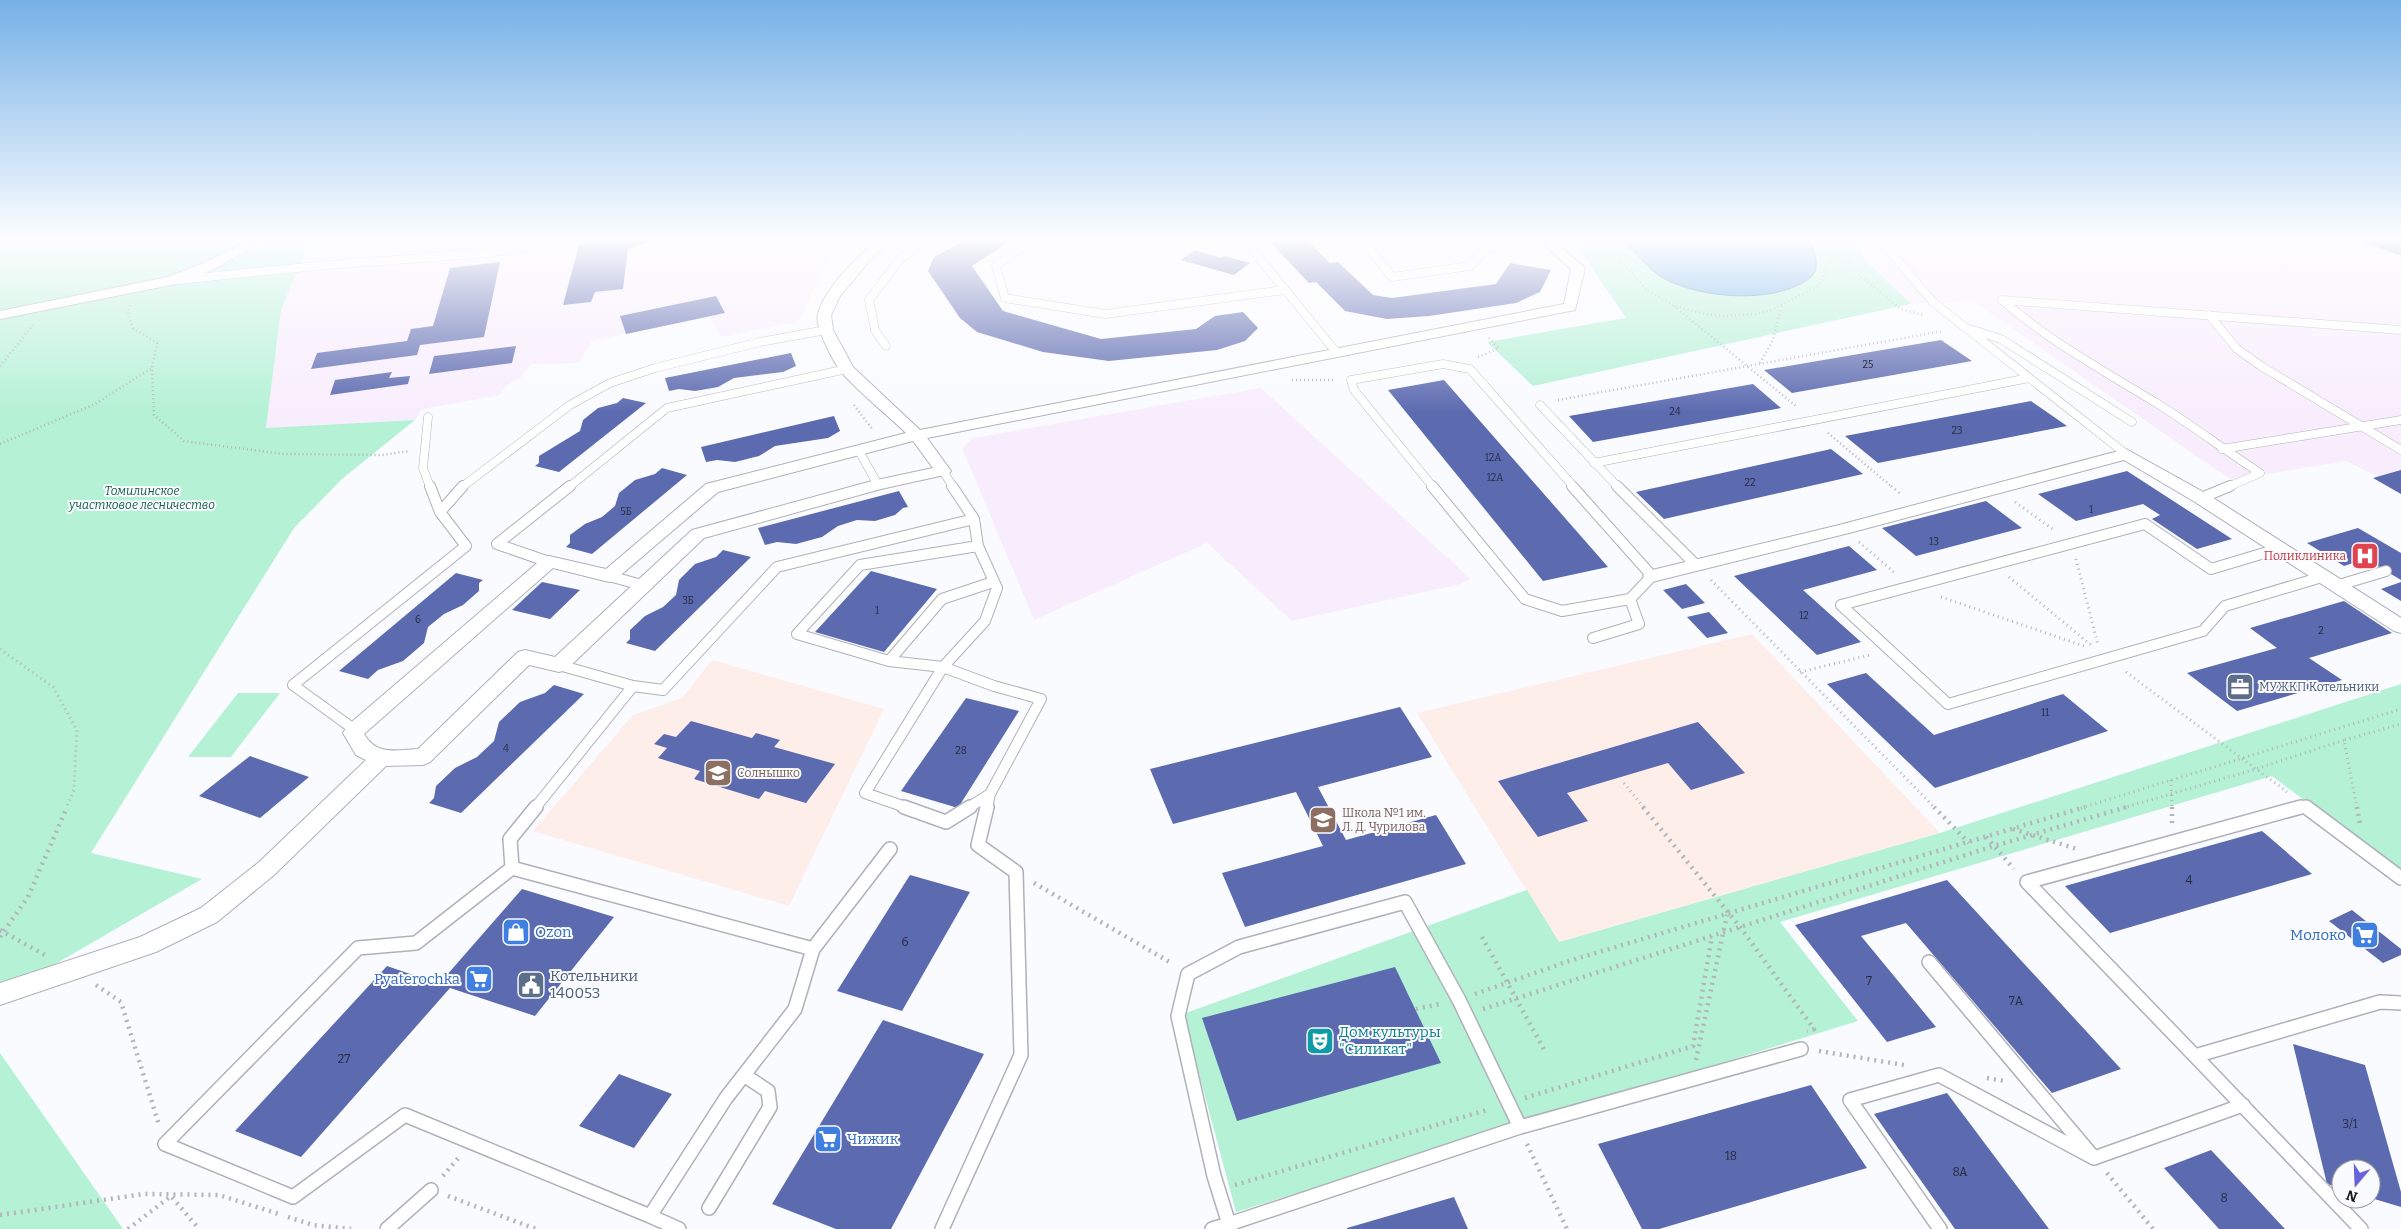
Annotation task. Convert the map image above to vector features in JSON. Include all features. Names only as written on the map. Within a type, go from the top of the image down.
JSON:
[{"type":"street","points":[[0,315],[76,298]]},
{"type":"street","points":[[832,298],[824,315],[826,330],[847,369],[917,435],[943,471],[878,486],[698,534],[559,665],[525,658],[423,757],[381,758],[363,750],[353,733],[355,730],[549,562],[609,576],[712,488],[917,435],[1570,308],[1572,298]]},
{"type":"street","points":[[1652,576],[1843,529],[2126,454],[2281,548],[2401,627]]},
{"type":"street","points":[[0,994],[74,971],[147,945],[209,915],[266,869],[381,758]]},
{"type":"lane","points":[[870,298],[875,330],[886,346]]},
{"type":"lane","points":[[1007,298],[1105,314],[1222,298]]},
{"type":"lane","points":[[1291,298],[1337,353]]},
{"type":"lane","points":[[1930,298],[2126,454]]},
{"type":"lane","points":[[2201,498],[2260,474],[2181,419],[2067,351],[2026,322],[2002,300],[2401,330]]},
{"type":"lane","points":[[2209,315],[2237,349],[2261,366],[2401,450]]},
{"type":"lane","points":[[1964,327],[2001,338],[2132,422]]},
{"type":"lane","points":[[440,512],[466,482],[472,481],[570,405],[610,383],[655,368],[750,344],[826,330]]},
{"type":"lane","points":[[1443,364],[1456,366],[1470,368],[1652,576],[1630,599],[1562,611],[1525,599],[1354,390],[1351,380],[1443,364]]},
{"type":"lane","points":[[549,562],[497,544],[667,408],[847,369]]},
{"type":"lane","points":[[1594,463],[2029,378]]},
{"type":"lane","points":[[1540,405],[1594,463],[1696,566]]},
{"type":"lane","points":[[355,730],[293,685],[364,625],[420,584],[466,546],[440,512],[423,468],[428,417]]},
{"type":"lane","points":[[2222,449],[2360,425],[2401,420]]},
{"type":"lane","points":[[859,451],[878,486]]},
{"type":"lane","points":[[943,471],[974,519],[978,546],[992,582],[997,588],[985,620],[943,667],[865,793],[946,822],[990,794]]},
{"type":"lane","points":[[559,665],[633,686],[663,690],[777,567],[974,519]]},
{"type":"lane","points":[[2281,548],[2211,568],[2145,524],[1841,605],[1948,704],[2203,631],[2226,606],[2332,581],[2386,571]]},
{"type":"lane","points":[[942,1229],[1021,1055],[1016,872],[978,845],[990,794],[1041,698],[994,686],[943,667],[890,661],[797,634],[860,565],[978,546]]},
{"type":"lane","points":[[609,576],[642,585]]},
{"type":"lane","points":[[890,661],[942,599],[992,582]]},
{"type":"lane","points":[[1593,638],[1639,624],[1630,599]]},
{"type":"lane","points":[[512,868],[510,838],[633,686]]},
{"type":"lane","points":[[2361,1229],[2026,882],[2304,806],[2401,878]]},
{"type":"lane","points":[[650,1216],[726,1098],[795,1009],[813,949],[890,849]]},
{"type":"lane","points":[[512,868],[813,949]]},
{"type":"lane","points":[[512,868],[416,943],[358,948],[165,1144],[293,1197],[405,1115],[680,1229]]},
{"type":"lane","points":[[1229,1227],[1214,1176],[1178,1016],[1188,974],[1239,947],[1406,902],[1459,1000],[1520,1127]]},
{"type":"lane","points":[[1929,962],[2094,1158]]},
{"type":"lane","points":[[2195,1056],[2380,1002],[2401,1002]]},
{"type":"lane","points":[[1212,1229],[1229,1227],[1520,1127],[1801,1049]]},
{"type":"lane","points":[[709,1208],[770,1107],[768,1091],[744,1075]]},
{"type":"lane","points":[[1940,1229],[1850,1100],[1939,1075],[2094,1158],[2243,1105]]},
{"type":"lane","points":[[387,1229],[431,1190]]},
{"type":"path","points":[[133,298],[128,312],[133,328],[158,343],[152,368],[154,415],[184,441],[283,454],[382,455],[425,448]]},
{"type":"path","points":[[1661,298],[1674,306],[1918,509]]},
{"type":"path","points":[[1674,306],[1705,314],[1725,316],[1756,314],[1793,298]]},
{"type":"path","points":[[1888,298],[1901,309],[1928,316]]},
{"type":"path","points":[[0,366],[48,304]]},
{"type":"path","points":[[1759,364],[1773,340],[1782,304]]},
{"type":"path","points":[[1456,366],[1499,348],[1476,326]]},
{"type":"path","points":[[1540,405],[1964,327]]},
{"type":"path","points":[[0,444],[95,404],[152,368]]},
{"type":"path","points":[[1284,380],[1351,380]]},
{"type":"path","points":[[1993,564],[2100,651],[2072,543],[1998,489]]},
{"type":"path","points":[[1843,529],[1911,586],[2090,648]]},
{"type":"path","points":[[1696,566],[1970,843]]},
{"type":"path","points":[[0,649],[53,687],[77,730],[74,790],[28,897],[2,931],[0,937]]},
{"type":"path","points":[[1800,672],[1890,651]]},
{"type":"path","points":[[2108,658],[2304,806]]},
{"type":"path","points":[[1416,1009],[1459,1000],[1572,960],[1970,843],[2401,709]]},
{"type":"path","points":[[1466,1014],[1994,846],[2401,724]]},
{"type":"path","points":[[2344,740],[2362,829]]},
{"type":"path","points":[[2171,780],[2172,842]]},
{"type":"path","points":[[1624,783],[1740,927],[1814,1029],[1805,1031]]},
{"type":"path","points":[[2013,829],[2110,860]]},
{"type":"path","points":[[1986,837],[2026,882]]},
{"type":"path","points":[[1016,872],[1188,974]]},
{"type":"path","points":[[1705,1060],[1696,1063],[1728,914]]},
{"type":"path","points":[[2,931],[74,971],[120,1002],[165,1144]]},
{"type":"path","points":[[1482,937],[1546,1053]]},
{"type":"path","points":[[1520,1127],[1567,1229]]},
{"type":"path","points":[[472,1143],[431,1190],[536,1229]]},
{"type":"path","points":[[2094,1158],[2153,1229]]},
{"type":"path","points":[[0,1215],[144,1194],[219,1195],[314,1225],[352,1229]]},
{"type":"path","points":[[128,1229],[171,1196],[199,1229]]},
{"type":"shaded area","points":[[286,298],[810,298],[799,321],[722,337],[709,317],[592,341],[579,363],[531,364],[520,378],[507,385],[500,395],[422,409],[415,420],[266,428],[281,310]]},
{"type":"shaded area","points":[[1905,298],[2401,298],[2401,488],[2346,461],[2231,480],[1973,301],[1911,304]]},
{"type":"shaded area","points":[[1261,388],[1471,579],[1461,584],[1292,621],[1207,543],[1034,620],[962,448],[973,438]]},
{"type":"shaded area","points":[[1752,634],[1940,833],[1558,942],[1417,713]]},
{"type":"shaded area","name":"Солнышко","points":[[712,660],[884,709],[789,906],[533,831],[633,715],[682,698]]},
{"type":"green space","name":"Томилинское участковое лесничество","points":[[0,298],[286,298],[281,310],[266,428],[415,420],[342,479],[294,528],[91,853],[202,879],[0,996]]},
{"type":"green space","points":[[1613,298],[1905,298],[1911,304],[1533,386],[1487,342],[1626,318]]},
{"type":"green space","points":[[2401,684],[2401,872],[2272,776],[1780,922],[1858,1021],[1236,1212],[1183,1014],[1527,890],[1559,942],[1940,833]]},
{"type":"green space","points":[[238,693],[280,693],[231,757],[188,757]]},
{"type":"green space","points":[[0,1053],[123,1229],[0,1229]]},
{"type":"building","points":[[441,298],[492,298],[484,337],[420,345],[417,355],[311,369],[317,353],[407,341],[411,329],[433,326]]},
{"type":"building","points":[[565,298],[592,298],[591,302],[563,305]]},
{"type":"building","points":[[705,298],[717,298],[725,313],[626,334],[620,316]]},
{"type":"building","points":[[947,298],[994,298],[1003,311],[1101,339],[1196,329],[1215,316],[1243,312],[1258,328],[1245,341],[1217,350],[1109,361],[1043,352],[977,332],[960,318]]},
{"type":"building","points":[[1332,298],[1526,298],[1516,303],[1429,316],[1387,319],[1345,311]]},
{"type":"building","points":[[1941,340],[1972,361],[1792,393],[1764,370]]},
{"type":"building","points":[[516,346],[512,363],[429,374],[434,356]]},
{"type":"building","points":[[791,353],[796,366],[783,372],[734,378],[718,387],[695,391],[679,389],[669,391],[665,378]]},
{"type":"building","points":[[392,372],[389,378],[410,376],[408,384],[330,395],[335,380]]},
{"type":"building","points":[[1444,380],[1608,567],[1543,581],[1388,390]]},
{"type":"building","points":[[1753,384],[1781,408],[1593,442],[1569,416]]},
{"type":"building","points":[[623,398],[646,403],[559,472],[535,466],[539,463],[539,456],[580,431],[583,420],[598,408],[617,403]]},
{"type":"building","points":[[2031,401],[2067,426],[1878,463],[1845,436]]},
{"type":"building","points":[[834,416],[840,431],[828,438],[775,446],[759,456],[735,462],[717,460],[706,462],[701,447]]},
{"type":"building","points":[[1831,449],[1863,474],[1664,519],[1636,492]]},
{"type":"building","points":[[662,468],[687,475],[592,554],[566,547],[570,543],[570,535],[585,524],[602,517],[615,506],[619,493],[635,480],[655,474]]},
{"type":"building","points":[[2401,470],[2401,494],[2373,478]]},
{"type":"building","points":[[2127,471],[2232,539],[2197,549],[2152,519],[2160,515],[2143,504],[2076,521],[2038,494]]},
{"type":"building","points":[[899,491],[908,507],[903,508],[895,515],[875,521],[857,520],[838,526],[822,537],[796,544],[777,542],[765,545],[758,528]]},
{"type":"building","points":[[1986,501],[2022,528],[1916,556],[1882,528]]},
{"type":"building","name":"Поликлиника","points":[[2358,528],[2401,553],[2401,580],[2366,559],[2344,566],[2307,543]]},
{"type":"building","points":[[1849,546],[1877,570],[1803,590],[1861,642],[1817,655],[1734,576]]},
{"type":"building","points":[[723,550],[751,557],[655,651],[626,643],[630,639],[630,630],[645,616],[663,607],[676,595],[679,580],[695,564],[716,557]]},
{"type":"building","points":[[871,571],[937,589],[884,652],[815,632]]},
{"type":"building","points":[[456,573],[483,580],[479,583],[479,591],[463,605],[444,614],[428,627],[424,643],[403,661],[378,670],[368,679],[339,671]]},
{"type":"building","points":[[542,582],[580,590],[550,619],[512,610]]},
{"type":"building","points":[[2401,582],[2401,601],[2381,589]]},
{"type":"building","points":[[1686,584],[1705,603],[1682,609],[1663,590]]},
{"type":"building","points":[[2344,601],[2392,633],[2309,658],[2342,680],[2237,711],[2187,673],[2277,648],[2250,628]]},
{"type":"building","points":[[1709,612],[1728,633],[1707,638],[1687,617]]},
{"type":"building","points":[[1866,673],[1934,735],[2063,694],[2108,731],[1935,788],[1827,684]]},
{"type":"building","points":[[554,685],[584,694],[461,813],[429,803],[434,798],[436,786],[455,768],[477,757],[494,741],[499,722],[520,702],[545,693]]},
{"type":"building","points":[[966,698],[1019,711],[958,808],[901,791]]},
{"type":"building","name":"Школа №1 им. Л. Д. Чурилова","points":[[1400,707],[1432,757],[1318,787],[1346,840],[1436,815],[1466,864],[1245,927],[1222,873],[1323,846],[1296,792],[1173,824],[1150,769]]},
{"type":"building","points":[[691,721],[752,738],[756,733],[780,740],[774,747],[835,764],[806,803],[765,791],[759,799],[694,779],[700,771],[658,758],[667,748],[654,744],[664,734],[676,737]]},
{"type":"building","points":[[1698,722],[1745,773],[1691,790],[1668,763],[1567,793],[1588,821],[1538,837],[1498,781]]},
{"type":"building","points":[[250,756],[309,777],[260,818],[199,796]]},
{"type":"building","points":[[2262,831],[2312,874],[2110,933],[2065,886]]},
{"type":"building","points":[[910,875],[970,892],[902,1011],[837,991]]},
{"type":"building","points":[[1947,880],[2121,1069],[2052,1093],[1906,923],[1861,936],[1936,1027],[1887,1042],[1795,925]]},
{"type":"building","points":[[522,889],[614,917],[535,1016],[450,988],[301,1157],[235,1131],[387,966],[439,984]]},
{"type":"building","name":"Молоко","points":[[2352,910],[2401,949],[2401,955],[2383,963],[2329,921]]},
{"type":"building","name":"Дом культуры \"Силикат\"","points":[[1395,967],[1441,1063],[1237,1121],[1202,1018]]},
{"type":"building","points":[[883,1020],[984,1054],[891,1229],[836,1229],[772,1204]]},
{"type":"building","points":[[2293,1044],[2365,1065],[2401,1192],[2401,1207],[2381,1201],[2381,1159],[2331,1159],[2331,1185],[2327,1184]]},
{"type":"building","points":[[619,1074],[672,1094],[634,1148],[579,1126]]},
{"type":"building","points":[[1811,1085],[1867,1168],[1659,1229],[1642,1229],[1598,1144]]},
{"type":"building","points":[[1947,1093],[2049,1229],[1955,1229],[1874,1114]]},
{"type":"building","points":[[2211,1150],[2285,1229],[2219,1229],[2164,1168]]},
{"type":"building","points":[[1454,1197],[1468,1229],[1347,1229],[1347,1228]]},
{"type":"place","name":"Поликлиника","points":[[2365,556]]},
{"type":"place","name":"МУЖКП Котельники","points":[[2240,687]]},
{"type":"place","name":"Солнышко","points":[[718,773]]},
{"type":"place","name":"Школа №1 им. Л. Д. Чурилова","points":[[1323,820]]},
{"type":"place","name":"Ozon","points":[[516,932]]},
{"type":"place","name":"Молоко","points":[[2365,935]]},
{"type":"place","name":"Pyaterochka","points":[[479,979]]},
{"type":"place","name":"Котельники 140053","points":[[531,985]]},
{"type":"place","name":"Дом культуры \"Силикат\"","points":[[1320,1041]]},
{"type":"place","name":"Чижик","points":[[828,1139]]}]
